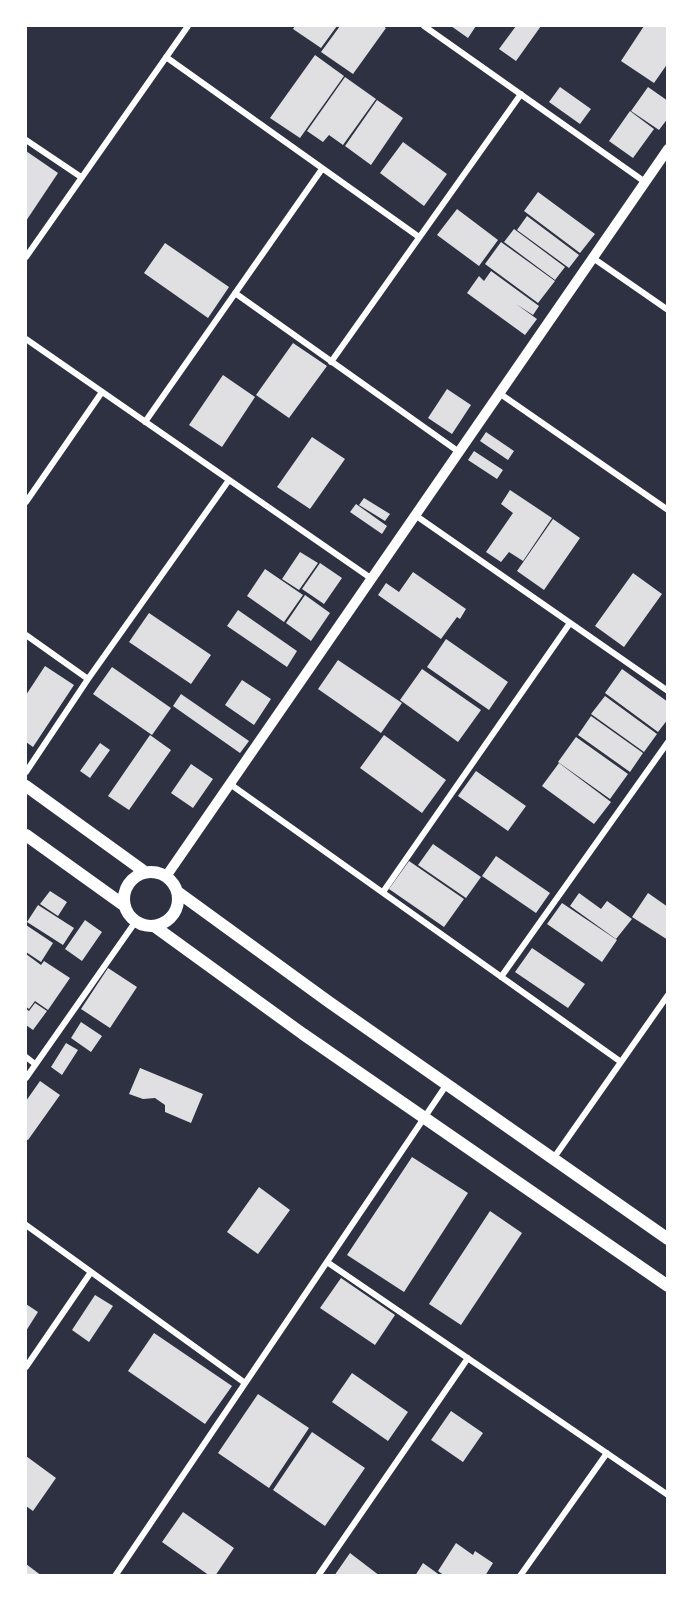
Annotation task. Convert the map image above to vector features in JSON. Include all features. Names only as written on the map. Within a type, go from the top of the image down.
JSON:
[{"type":"main road","points":[[26,786],[145,872]]},
{"type":"main road","points":[[26,836],[125,906]]},
{"type":"main road","points":[[157,871],[167,876],[175,883],[178,893],[179,904],[175,913],[167,922],[154,926],[146,926],[136,921],[128,914],[125,906],[124,893],[127,884],[136,875],[145,872],[157,871]]},
{"type":"main road","points":[[178,893],[329,1002],[668,1239]]},
{"type":"main road","points":[[154,926],[303,1034],[668,1286]]},
{"type":"street","points":[[26,257],[188,26]]},
{"type":"street","points":[[424,26],[645,182]]},
{"type":"street","points":[[166,57],[420,237]]},
{"type":"street","points":[[331,362],[521,94]]},
{"type":"street","points":[[26,140],[81,177]]},
{"type":"street","points":[[167,876],[668,149]]},
{"type":"street","points":[[145,422],[322,168]]},
{"type":"street","points":[[592,258],[668,310]]},
{"type":"street","points":[[235,293],[459,452]]},
{"type":"street","points":[[26,339],[372,579]]},
{"type":"street","points":[[26,502],[102,392]]},
{"type":"street","points":[[499,393],[668,510]]},
{"type":"street","points":[[26,772],[88,679],[228,480]]},
{"type":"street","points":[[416,515],[668,691]]},
{"type":"street","points":[[382,892],[570,623]]},
{"type":"street","points":[[26,635],[88,679]]},
{"type":"street","points":[[501,977],[668,742]]},
{"type":"street","points":[[230,784],[621,1062]]},
{"type":"street","points":[[26,1078],[136,921]]},
{"type":"street","points":[[553,1160],[668,994]]},
{"type":"street","points":[[26,1057],[35,1064]]},
{"type":"street","points":[[115,1575],[447,1084]]},
{"type":"street","points":[[26,1225],[245,1383]]},
{"type":"street","points":[[327,1262],[668,1495]]},
{"type":"street","points":[[26,1367],[91,1272]]},
{"type":"street","points":[[318,1575],[468,1358]]},
{"type":"street","points":[[520,1575],[607,1453]]},
{"type":"building","points":[[295,26],[337,26],[321,48],[293,29]]},
{"type":"building","points":[[340,26],[383,26],[386,28],[353,74],[321,52]]},
{"type":"building","points":[[451,26],[476,26],[468,38]]},
{"type":"building","points":[[516,26],[541,26],[516,61],[499,49]]},
{"type":"building","points":[[644,26],[668,26],[668,63],[654,83],[621,61]]},
{"type":"building","points":[[315,55],[344,76],[300,138],[270,118]]},
{"type":"building","points":[[345,77],[376,99],[343,145],[329,135],[323,142],[307,131]]},
{"type":"building","points":[[560,87],[591,109],[580,124],[549,102]]},
{"type":"building","points":[[648,87],[668,101],[668,118],[659,130],[631,111]]},
{"type":"building","points":[[377,100],[403,118],[371,165],[345,146]]},
{"type":"building","points":[[630,111],[654,129],[633,158],[609,141]]},
{"type":"building","points":[[403,142],[447,174],[424,206],[380,173]]},
{"type":"building","points":[[26,151],[58,173],[26,221]]},
{"type":"building","points":[[538,192],[595,234],[580,253],[524,211]]},
{"type":"building","points":[[457,209],[498,240],[479,266],[437,235]]},
{"type":"building","points":[[527,216],[579,255],[569,268],[517,230]]},
{"type":"building","points":[[514,229],[565,267],[555,280],[504,242]]},
{"type":"building","points":[[501,242],[555,281],[538,303],[485,264]]},
{"type":"building","points":[[165,243],[229,287],[208,318],[144,273]]},
{"type":"building","points":[[491,271],[539,306],[533,315],[516,304],[537,319],[525,335],[467,293],[479,276],[484,281]]},
{"type":"building","points":[[293,343],[327,366],[289,418],[256,395]]},
{"type":"building","points":[[223,375],[255,397],[222,447],[189,425]]},
{"type":"building","points":[[447,389],[471,405],[452,434],[428,418]]},
{"type":"building","points":[[486,432],[514,451],[508,460],[480,441]]},
{"type":"building","points":[[312,437],[345,459],[310,509],[277,487]]},
{"type":"building","points":[[474,451],[503,470],[497,479],[468,460]]},
{"type":"building","points":[[510,490],[552,518],[523,561],[509,552],[501,562],[486,552],[513,513],[501,504]]},
{"type":"building","points":[[364,498],[390,514],[385,521],[359,505]]},
{"type":"building","points":[[356,504],[387,526],[382,534],[350,512]]},
{"type":"building","points":[[553,519],[580,538],[544,590],[517,571]]},
{"type":"building","points":[[300,552],[318,563],[299,590],[282,579]]},
{"type":"building","points":[[320,563],[342,578],[324,604],[302,589]]},
{"type":"building","points":[[265,569],[303,595],[284,622],[247,596]]},
{"type":"building","points":[[413,572],[466,609],[441,639],[378,595],[386,583],[399,592]]},
{"type":"building","points":[[633,573],[662,594],[624,647],[595,626]]},
{"type":"building","points":[[305,595],[330,613],[311,641],[286,623]]},
{"type":"building","points":[[238,610],[297,651],[287,667],[227,626]]},
{"type":"building","points":[[149,613],[211,655],[191,684],[129,642]]},
{"type":"building","points":[[446,639],[508,682],[489,710],[427,667]]},
{"type":"building","points":[[338,660],[402,703],[381,733],[318,689]]},
{"type":"building","points":[[45,666],[74,685],[33,747],[26,742],[26,695]]},
{"type":"building","points":[[112,667],[171,708],[152,735],[93,694]]},
{"type":"building","points":[[422,669],[481,710],[458,742],[400,700]]},
{"type":"building","points":[[622,669],[668,702],[668,719],[658,732],[605,693]]},
{"type":"building","points":[[242,680],[271,699],[254,725],[225,705]]},
{"type":"building","points":[[181,694],[249,741],[240,753],[173,706]]},
{"type":"building","points":[[605,696],[657,734],[644,752],[591,714]]},
{"type":"building","points":[[591,716],[643,753],[630,772],[578,735]]},
{"type":"building","points":[[150,735],[171,750],[129,810],[108,796]]},
{"type":"building","points":[[384,735],[446,780],[422,813],[360,768]]},
{"type":"building","points":[[576,737],[628,774],[610,799],[558,762]]},
{"type":"building","points":[[100,743],[110,750],[90,778],[80,771]]},
{"type":"building","points":[[559,763],[611,802],[594,824],[542,786]]},
{"type":"building","points":[[191,764],[213,779],[193,808],[171,793]]},
{"type":"building","points":[[476,771],[526,806],[508,831],[458,796]]},
{"type":"building","points":[[433,844],[481,877],[466,898],[418,865]]},
{"type":"building","points":[[496,856],[550,893],[536,913],[482,876]]},
{"type":"building","points":[[409,861],[464,899],[444,927],[389,889]]},
{"type":"building","points":[[50,891],[67,902],[58,916],[40,904]]},
{"type":"building","points":[[579,893],[601,909],[607,901],[632,919],[616,939],[570,906]]},
{"type":"building","points":[[648,893],[668,907],[668,940],[632,917]]},
{"type":"building","points":[[562,903],[617,940],[602,962],[547,924]]},
{"type":"building","points":[[38,905],[74,928],[63,945],[27,922]]},
{"type":"building","points":[[85,920],[102,932],[82,961],[65,949]]},
{"type":"building","points":[[26,925],[53,943],[41,962],[26,952]]},
{"type":"building","points":[[532,948],[585,984],[568,1008],[515,972]]},
{"type":"building","points":[[26,954],[41,965],[44,961],[70,978],[48,1010],[35,1001],[29,1009],[26,1007]]},
{"type":"building","points":[[108,968],[137,987],[110,1028],[81,1009]]},
{"type":"building","points":[[35,1003],[47,1011],[33,1030],[26,1025],[26,1009],[29,1011]]},
{"type":"building","points":[[81,1022],[102,1036],[91,1052],[71,1038]]},
{"type":"building","points":[[66,1043],[78,1050],[62,1075],[51,1067]]},
{"type":"building","points":[[140,1068],[203,1094],[191,1123],[165,1112],[165,1105],[155,1098],[143,1099],[129,1094]]},
{"type":"building","points":[[40,1081],[60,1095],[28,1140],[26,1139],[26,1101]]},
{"type":"building","points":[[412,1157],[468,1193],[404,1292],[347,1255]]},
{"type":"building","points":[[259,1187],[290,1210],[258,1254],[227,1232]]},
{"type":"building","points":[[490,1211],[522,1233],[461,1325],[429,1304]]},
{"type":"building","points":[[341,1278],[395,1315],[375,1345],[320,1308]]},
{"type":"building","points":[[95,1295],[113,1306],[89,1342],[72,1330]]},
{"type":"building","points":[[26,1304],[38,1312],[26,1331]]},
{"type":"building","points":[[154,1333],[232,1386],[205,1424],[128,1371]]},
{"type":"building","points":[[352,1373],[408,1412],[388,1441],[332,1402]]},
{"type":"building","points":[[258,1394],[309,1428],[269,1488],[218,1453]]},
{"type":"building","points":[[451,1411],[483,1433],[463,1462],[431,1440]]},
{"type":"building","points":[[312,1432],[365,1468],[325,1526],[273,1490]]},
{"type":"building","points":[[26,1456],[56,1478],[33,1511],[26,1506]]},
{"type":"building","points":[[183,1512],[234,1548],[215,1576],[210,1576],[162,1542]]},
{"type":"building","points":[[456,1543],[473,1555],[475,1551],[493,1563],[485,1576],[445,1576],[438,1571]]},
{"type":"building","points":[[350,1553],[380,1576],[334,1576]]},
{"type":"building","points":[[423,1563],[441,1576],[415,1576]]},
{"type":"building","points":[[26,1564],[42,1576],[26,1576]]}]
